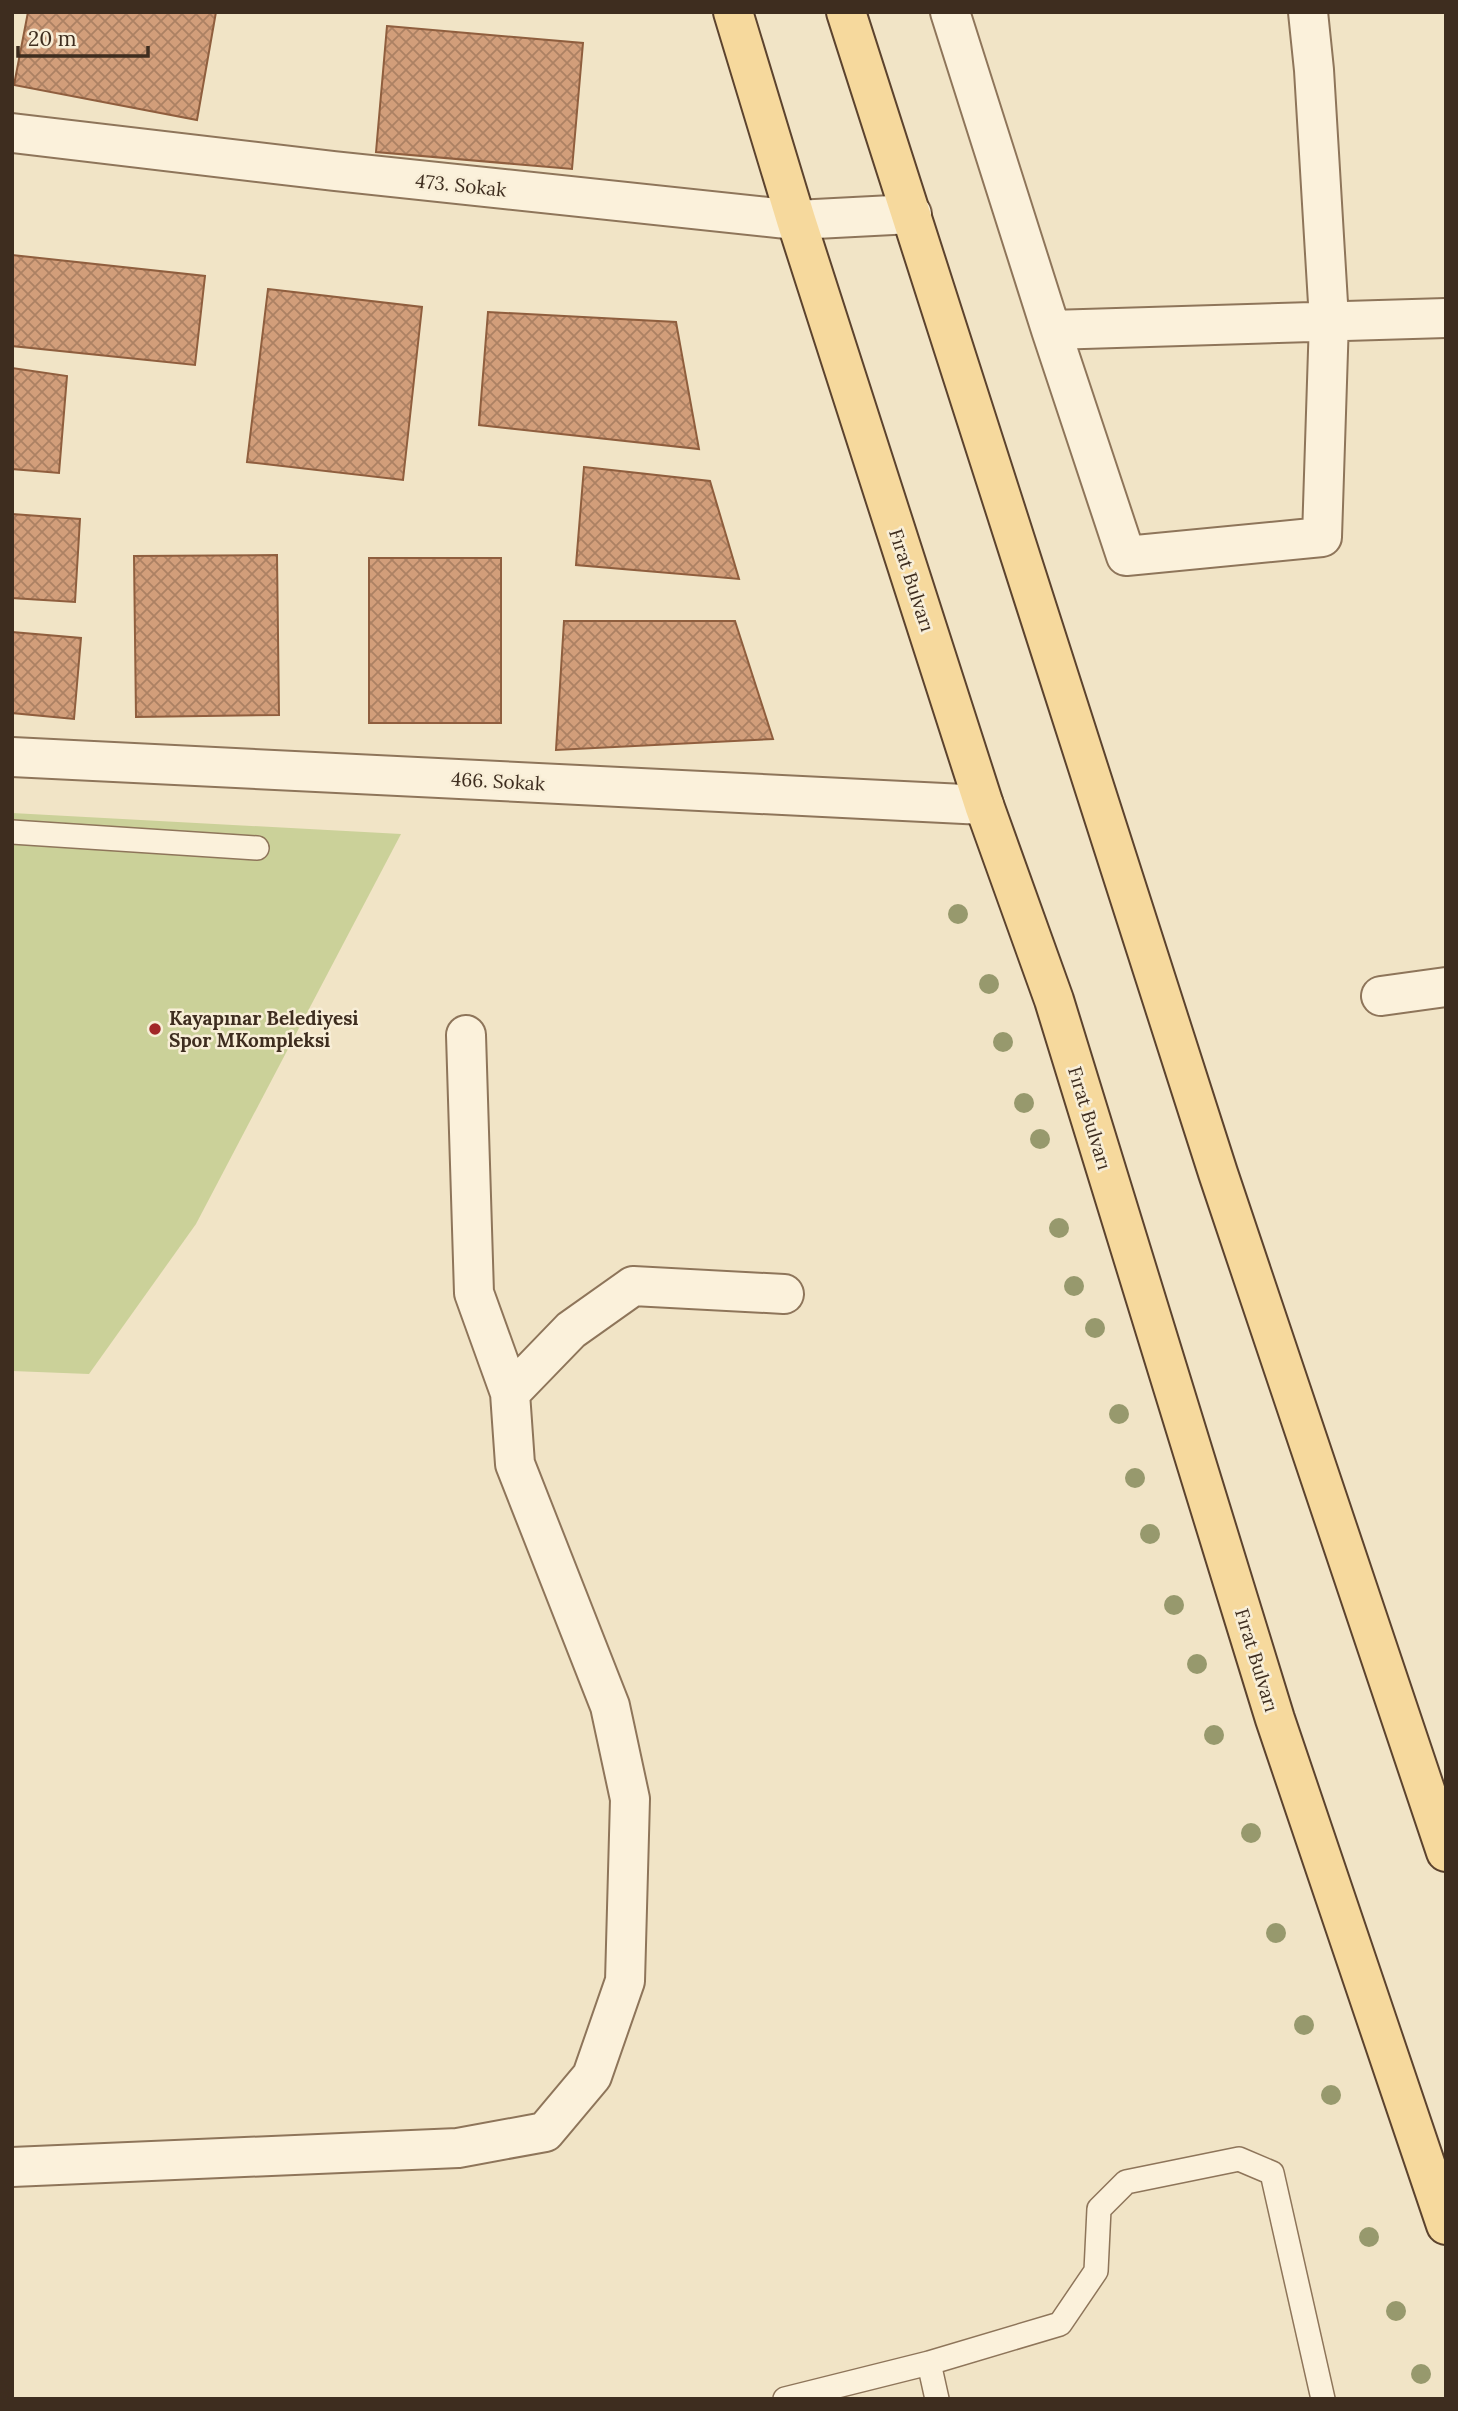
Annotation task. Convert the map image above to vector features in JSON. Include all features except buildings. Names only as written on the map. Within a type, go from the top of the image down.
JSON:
[{"type":"main road","name":"Fırat Bulvarı","points":[[733,12],[796,220],[984,804],[1054,1000],[1275,1719],[1446,2225]]},
{"type":"main road","points":[[846,12],[1218,1174],[1446,1852]]},
{"type":"street","points":[[950,12],[1126,555],[1322,537],[1329,320],[1314,70],[1307,12]]},
{"type":"street","name":"473. Sokak","points":[[12,133],[334,171],[796,220],[912,214]]},
{"type":"street","points":[[1051,330],[1446,318]]},
{"type":"street","name":"466. Sokak","points":[[12,757],[984,804]]},
{"type":"street","points":[[1381,996],[1446,987]]},
{"type":"street","points":[[12,2167],[458,2148],[545,2132],[592,2076],[625,1981],[630,1798],[610,1706],[515,1464],[510,1393],[474,1293],[467,1034]]},
{"type":"street","points":[[510,1393],[571,1330],[633,1286],[784,1294]]},
{"type":"lane","points":[[12,832],[257,848]]},
{"type":"lane","points":[[785,2399],[929,2362],[1060,2324],[1096,2271],[1099,2209],[1126,2182],[1239,2158],[1272,2173],[1323,2399]]},
{"type":"lane","points":[[929,2362],[937,2399]]},
{"type":"green space","name":"Kayapınar Belediyesi Spor MKompleksi","points":[[12,813],[401,834],[196,1224],[89,1374],[12,1371]]},
{"type":"place","name":"Kayapınar Belediyesi Spor MKompleksi","points":[[155,1029]]}]
